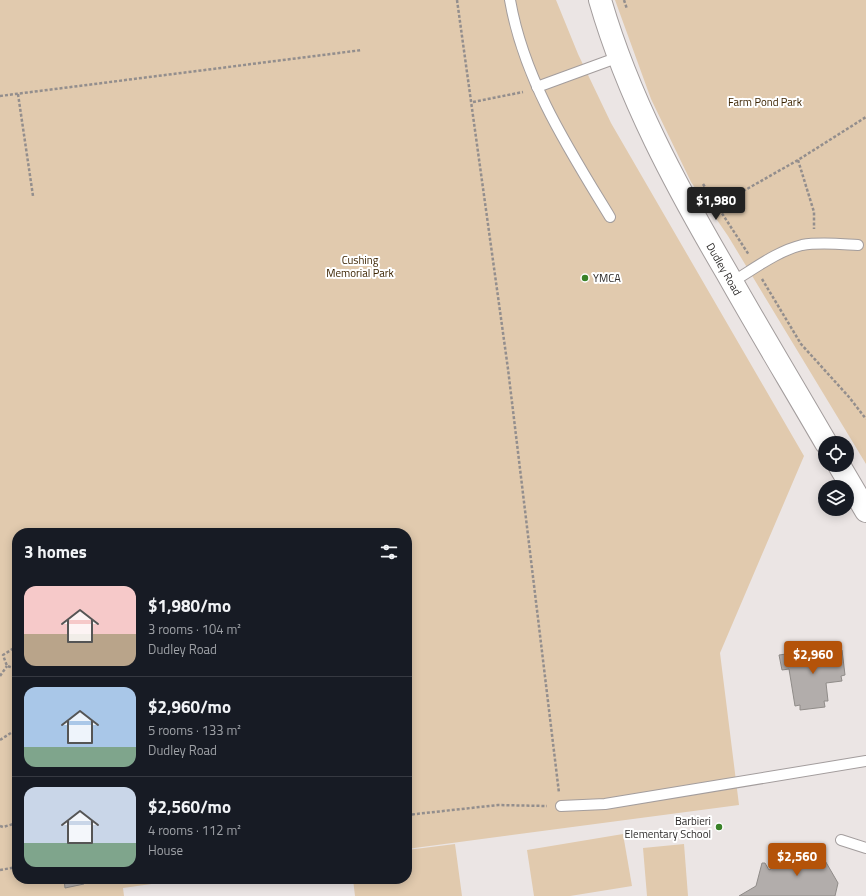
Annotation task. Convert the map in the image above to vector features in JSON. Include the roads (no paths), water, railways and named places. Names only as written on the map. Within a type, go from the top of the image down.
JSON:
[{"type":"street","name":"Dudley Road","points":[[600,0],[619,57],[657,146],[696,220],[822,436]]},
{"type":"street","points":[[843,472],[866,512]]},
{"type":"lane","points":[[510,0],[516,30],[537,87],[558,130],[610,217]]},
{"type":"lane","points":[[537,87],[619,57]]},
{"type":"lane","points":[[732,282],[790,249],[813,244],[858,245]]},
{"type":"lane","points":[[560,806],[606,804],[866,762]]},
{"type":"lane","points":[[841,840],[866,848]]},
{"type":"place","name":"YMCA","points":[[585,278]]},
{"type":"place","name":"Barbieri Elementary School","points":[[719,827]]},
{"type":"park label","name":"Farm Pond Park","points":[[765,102]]},
{"type":"park label","name":"Cushing Memorial Park","points":[[360,266]]}]
